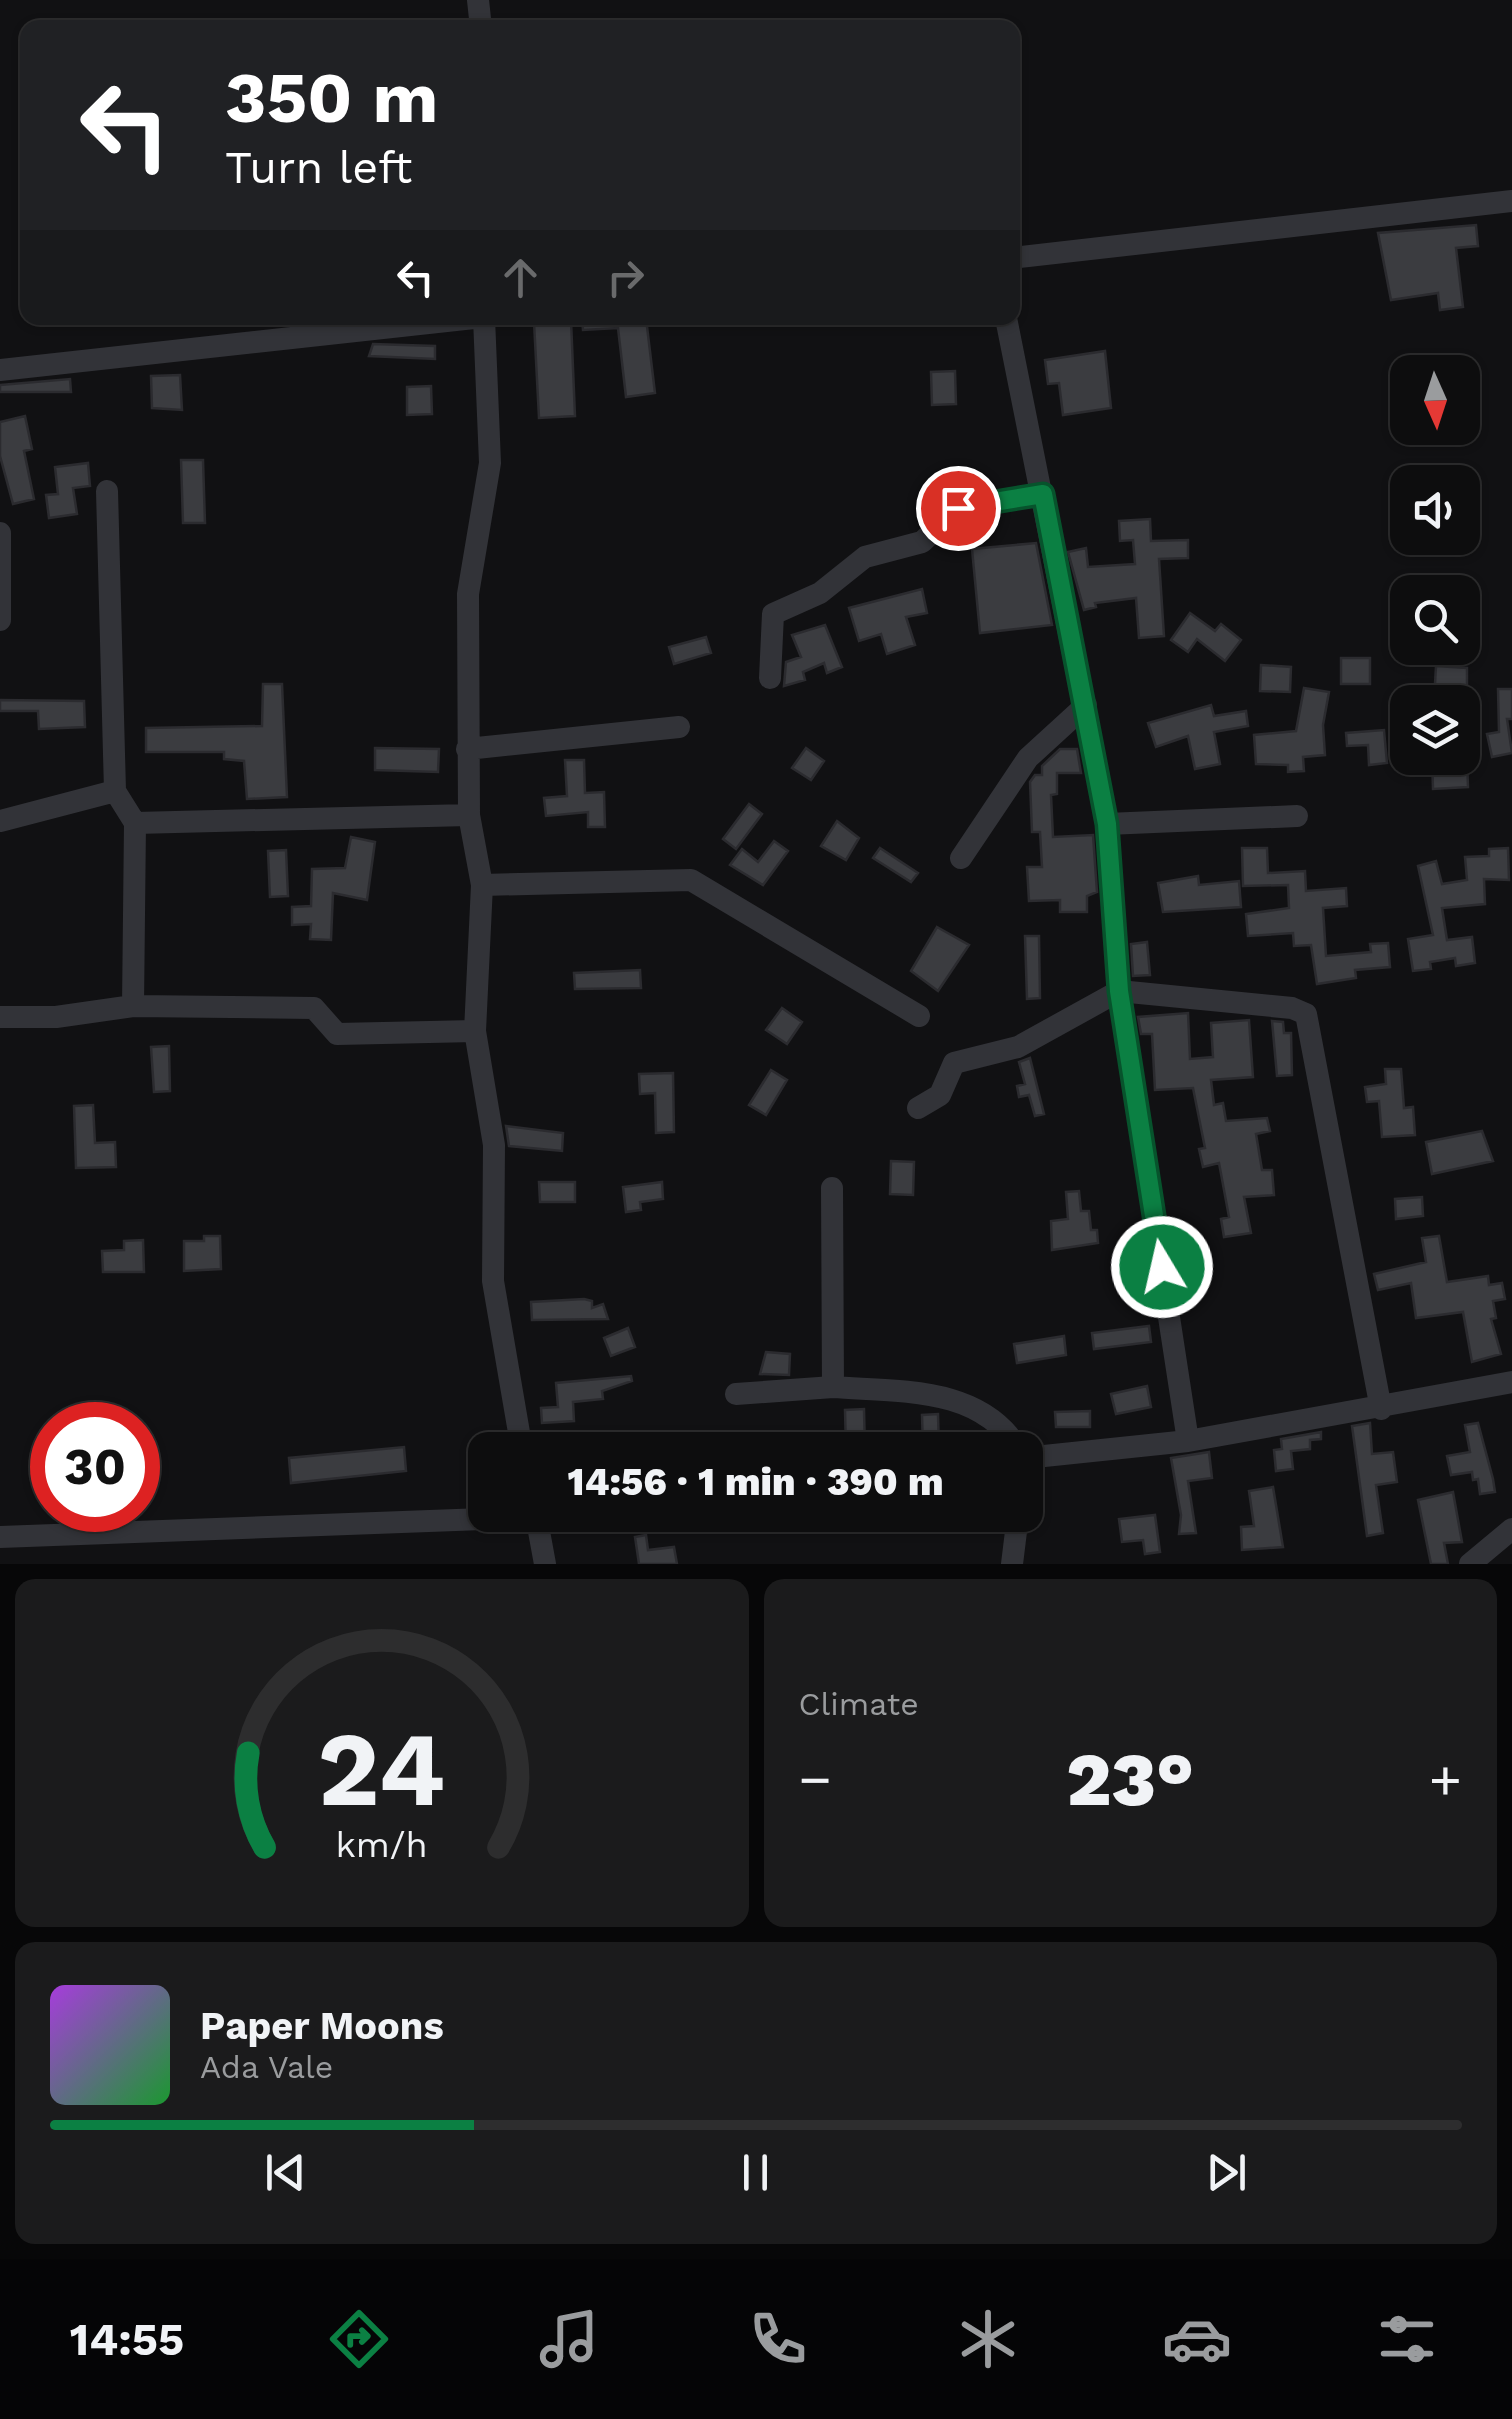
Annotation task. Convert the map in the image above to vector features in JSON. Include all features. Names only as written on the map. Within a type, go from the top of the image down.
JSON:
[{"type":"street","points":[[1020,257],[1512,201]]},
{"type":"street","points":[[0,370],[407,325]]},
{"type":"street","points":[[484,325],[490,462],[468,594],[469,816],[482,885],[475,1031],[494,1145],[493,1281],[519,1432]]},
{"type":"street","points":[[1007,325],[1107,824],[1119,991],[1188,1442]]},
{"type":"street","points":[[108,491],[115,791],[135,823],[133,1006]]},
{"type":"street","points":[[770,678],[774,614],[820,593],[864,557],[922,542],[958,508],[1043,494]]},
{"type":"street","points":[[0,534],[0,620]]},
{"type":"street","points":[[961,858],[1028,758],[1086,706]]},
{"type":"street","points":[[467,749],[679,727]]},
{"type":"street","points":[[0,821],[115,791]]},
{"type":"street","points":[[135,823],[469,816]]},
{"type":"street","points":[[1107,824],[1297,816]]},
{"type":"street","points":[[482,885],[692,880],[918,1016]]},
{"type":"street","points":[[918,1108],[940,1095],[954,1063],[1018,1047],[1119,991],[1292,1008],[1306,1014],[1381,1409]]},
{"type":"street","points":[[0,1017],[56,1016],[133,1006],[314,1008],[337,1034],[475,1031]]},
{"type":"street","points":[[832,1188],[833,1387]]},
{"type":"street","points":[[1043,1456],[1188,1442],[1512,1382]]},
{"type":"street","points":[[736,1394],[833,1387],[962,1400],[1004,1424],[1009,1432]]},
{"type":"street","points":[[0,1538],[468,1519]]},
{"type":"street","points":[[1470,1564],[1512,1529]]},
{"type":"street","points":[[539,1532],[545,1564]]},
{"type":"street","points":[[1012,1564],[1016,1532]]},
{"type":"building","points":[[1476,225],[1478,246],[1456,248],[1463,307],[1440,310],[1438,293],[1391,300],[1378,233]]},
{"type":"building","points":[[534,325],[571,325],[575,416],[539,418]]},
{"type":"building","points":[[583,325],[647,325],[655,393],[626,397],[618,328],[583,330]]},
{"type":"building","points":[[373,344],[435,346],[435,359],[369,356]]},
{"type":"building","points":[[1105,351],[1111,408],[1063,415],[1059,383],[1048,384],[1045,360]]},
{"type":"building","points":[[955,371],[956,404],[932,405],[931,372]]},
{"type":"building","points":[[180,375],[182,410],[152,408],[151,376]]},
{"type":"building","points":[[70,379],[71,392],[0,392],[0,385]]},
{"type":"building","points":[[431,386],[432,414],[407,415],[407,387]]},
{"type":"building","points":[[25,416],[32,449],[24,451],[34,499],[13,504],[0,456],[0,422]]},
{"type":"building","points":[[181,460],[203,460],[205,523],[183,523]]},
{"type":"building","points":[[88,463],[90,486],[73,488],[77,514],[49,518],[46,495],[58,494],[55,467]]},
{"type":"building","points":[[1150,519],[1151,541],[1188,540],[1188,558],[1159,559],[1164,636],[1139,638],[1136,598],[1095,603],[1096,607],[1084,610],[1068,552],[1086,548],[1088,567],[1135,564],[1133,540],[1120,541],[1119,521]]},
{"type":"building","points":[[1036,543],[1052,625],[980,633],[972,549]]},
{"type":"building","points":[[922,589],[927,613],[906,617],[915,645],[887,654],[881,634],[859,641],[849,608]]},
{"type":"building","points":[[1190,613],[1215,631],[1221,624],[1241,640],[1225,661],[1197,639],[1188,652],[1171,640]]},
{"type":"building","points":[[825,625],[842,667],[827,673],[824,663],[803,672],[805,680],[784,686],[786,662],[801,657],[792,635]]},
{"type":"building","points":[[706,637],[711,653],[674,664],[669,647]]},
{"type":"building","points":[[1341,658],[1370,658],[1370,684],[1341,684]]},
{"type":"building","points":[[1261,665],[1291,667],[1290,692],[1260,691]]},
{"type":"building","points":[[1436,666],[1467,668],[1467,685],[1435,685]]},
{"type":"building","points":[[263,684],[282,684],[287,797],[247,799],[244,761],[224,759],[224,752],[146,752],[146,728],[262,726]]},
{"type":"building","points":[[1304,688],[1329,692],[1323,725],[1325,755],[1303,757],[1304,771],[1288,772],[1288,765],[1256,764],[1254,735],[1296,731]]},
{"type":"building","points":[[1498,689],[1512,689],[1512,719],[1507,719],[1512,753],[1492,757],[1487,734],[1499,732]]},
{"type":"building","points":[[0,700],[84,701],[85,727],[39,729],[38,711],[0,711]]},
{"type":"building","points":[[1211,705],[1214,716],[1246,711],[1248,726],[1214,732],[1220,764],[1195,769],[1188,736],[1156,747],[1148,723]]},
{"type":"building","points":[[1384,730],[1387,763],[1369,765],[1368,745],[1347,746],[1346,733]]},
{"type":"building","points":[[375,748],[439,749],[438,772],[375,770]]},
{"type":"building","points":[[806,748],[824,761],[811,780],[792,768]]},
{"type":"building","points":[[1060,749],[1077,749],[1081,773],[1057,773],[1057,794],[1051,795],[1053,837],[1093,835],[1097,892],[1087,896],[1087,912],[1060,912],[1060,900],[1029,901],[1027,867],[1042,867],[1040,832],[1032,832],[1030,782],[1035,775],[1042,775],[1042,766]]},
{"type":"building","points":[[565,760],[584,760],[585,793],[604,792],[605,827],[588,827],[588,812],[546,816],[544,798],[567,796]]},
{"type":"building","points":[[1433,775],[1468,775],[1468,787],[1433,789]]},
{"type":"building","points":[[749,804],[762,814],[736,849],[723,839]]},
{"type":"building","points":[[837,821],[859,838],[846,860],[821,846]]},
{"type":"building","points":[[351,837],[375,842],[367,900],[333,893],[331,940],[310,939],[311,924],[292,925],[292,907],[311,906],[312,869],[345,868]]},
{"type":"building","points":[[774,841],[788,851],[763,885],[730,865],[742,849],[758,862]]},
{"type":"building","points":[[880,848],[918,873],[911,882],[873,858]]},
{"type":"building","points":[[1242,848],[1267,848],[1268,873],[1305,871],[1306,891],[1346,888],[1347,906],[1323,908],[1326,956],[1371,952],[1370,944],[1388,943],[1390,967],[1355,970],[1356,978],[1317,984],[1311,945],[1294,946],[1293,933],[1248,936],[1246,914],[1289,908],[1288,885],[1243,886]]},
{"type":"building","points":[[1508,848],[1509,880],[1484,879],[1485,904],[1442,908],[1447,940],[1472,937],[1475,963],[1456,966],[1455,958],[1430,962],[1431,969],[1413,971],[1408,939],[1433,935],[1418,866],[1436,861],[1442,884],[1467,880],[1465,857],[1489,856],[1489,849]]},
{"type":"building","points":[[286,850],[288,896],[270,897],[268,851]]},
{"type":"building","points":[[1198,876],[1199,885],[1239,881],[1241,907],[1163,912],[1158,883]]},
{"type":"building","points":[[937,927],[969,945],[938,991],[911,971]]},
{"type":"building","points":[[1025,936],[1039,936],[1040,998],[1027,999]]},
{"type":"building","points":[[1147,942],[1150,975],[1133,976],[1131,944]]},
{"type":"building","points":[[640,970],[641,988],[575,989],[574,973]]},
{"type":"building","points":[[782,1008],[802,1022],[787,1044],[766,1030]]},
{"type":"building","points":[[1188,1013],[1190,1059],[1213,1057],[1211,1023],[1249,1020],[1253,1077],[1211,1080],[1214,1105],[1223,1103],[1226,1121],[1267,1118],[1270,1131],[1256,1134],[1262,1170],[1272,1170],[1274,1195],[1244,1197],[1251,1233],[1224,1237],[1221,1219],[1229,1217],[1219,1163],[1203,1167],[1199,1149],[1205,1148],[1193,1088],[1155,1090],[1152,1034],[1141,1034],[1138,1017]]},
{"type":"building","points":[[1272,1021],[1283,1022],[1284,1033],[1291,1033],[1292,1075],[1277,1076]]},
{"type":"building","points":[[169,1046],[170,1091],[154,1092],[151,1047]]},
{"type":"building","points":[[1030,1058],[1044,1114],[1035,1116],[1029,1095],[1019,1097],[1017,1086],[1025,1084],[1019,1062]]},
{"type":"building","points":[[1385,1069],[1401,1069],[1404,1108],[1413,1107],[1415,1135],[1382,1137],[1379,1101],[1367,1102],[1365,1087],[1386,1084]]},
{"type":"building","points":[[771,1070],[787,1080],[766,1115],[749,1105]]},
{"type":"building","points":[[673,1073],[674,1132],[656,1133],[655,1093],[640,1094],[639,1074]]},
{"type":"building","points":[[93,1105],[95,1143],[115,1142],[116,1167],[76,1168],[74,1106]]},
{"type":"building","points":[[506,1126],[563,1133],[562,1151],[509,1146]]},
{"type":"building","points":[[1482,1131],[1493,1161],[1432,1174],[1426,1142]]},
{"type":"building","points":[[891,1161],[914,1162],[913,1195],[890,1194]]},
{"type":"building","points":[[539,1182],[575,1182],[575,1202],[540,1202]]},
{"type":"building","points":[[662,1182],[663,1199],[640,1202],[641,1210],[626,1212],[623,1187]]},
{"type":"building","points":[[1079,1191],[1081,1211],[1089,1211],[1091,1230],[1097,1230],[1098,1243],[1052,1250],[1051,1221],[1068,1219],[1066,1192]]},
{"type":"building","points":[[1422,1197],[1423,1216],[1396,1219],[1395,1199]]},
{"type":"building","points":[[204,1236],[220,1236],[221,1269],[184,1271],[184,1241],[204,1241]]},
{"type":"building","points":[[1439,1236],[1447,1282],[1488,1276],[1489,1285],[1502,1283],[1505,1299],[1493,1301],[1496,1318],[1491,1319],[1501,1354],[1472,1362],[1463,1312],[1416,1318],[1411,1283],[1378,1290],[1374,1274],[1426,1262],[1422,1238]]},
{"type":"building","points":[[143,1240],[144,1272],[103,1272],[102,1251],[124,1250],[124,1241]]},
{"type":"building","points":[[592,1301],[592,1308],[603,1304],[608,1319],[532,1320],[531,1302]]},
{"type":"building","points":[[1149,1326],[1151,1342],[1094,1349],[1092,1333]]},
{"type":"building","points":[[628,1328],[635,1347],[611,1356],[604,1338]]},
{"type":"building","points":[[1064,1336],[1066,1355],[1017,1363],[1014,1344]]},
{"type":"building","points":[[766,1352],[790,1354],[789,1375],[760,1374]]},
{"type":"building","points":[[631,1376],[632,1381],[602,1391],[603,1399],[573,1402],[574,1421],[542,1423],[541,1408],[558,1407],[556,1383]]},
{"type":"building","points":[[1147,1386],[1151,1407],[1116,1414],[1111,1394]]},
{"type":"building","points":[[864,1409],[865,1432],[846,1432],[845,1410]]},
{"type":"building","points":[[1090,1411],[1090,1427],[1056,1427],[1055,1412]]},
{"type":"building","points":[[938,1414],[939,1432],[922,1432],[922,1415]]},
{"type":"building","points":[[1370,1423],[1372,1454],[1393,1452],[1397,1482],[1376,1485],[1383,1533],[1367,1536],[1352,1426]]},
{"type":"building","points":[[1478,1423],[1495,1492],[1480,1494],[1478,1479],[1473,1480],[1472,1472],[1451,1475],[1447,1456],[1470,1452],[1465,1425]]},
{"type":"building","points":[[1321,1432],[1321,1439],[1310,1440],[1310,1449],[1291,1451],[1293,1469],[1276,1471],[1274,1450],[1282,1449],[1281,1439]]},
{"type":"building","points":[[404,1447],[406,1471],[291,1483],[289,1458]]},
{"type":"building","points":[[1209,1452],[1212,1478],[1188,1481],[1196,1533],[1179,1534],[1181,1515],[1171,1458]]},
{"type":"building","points":[[1273,1487],[1283,1547],[1242,1550],[1241,1527],[1254,1526],[1249,1491]]},
{"type":"building","points":[[1453,1492],[1462,1542],[1444,1543],[1448,1564],[1431,1564],[1418,1500]]},
{"type":"building","points":[[1155,1515],[1160,1552],[1145,1554],[1143,1540],[1122,1542],[1119,1519]]},
{"type":"building","points":[[646,1535],[648,1550],[674,1547],[677,1564],[639,1564],[635,1537]]},
{"type":"route","points":[[958,508],[1043,494],[1107,824],[1119,991],[1162,1267]]}]
